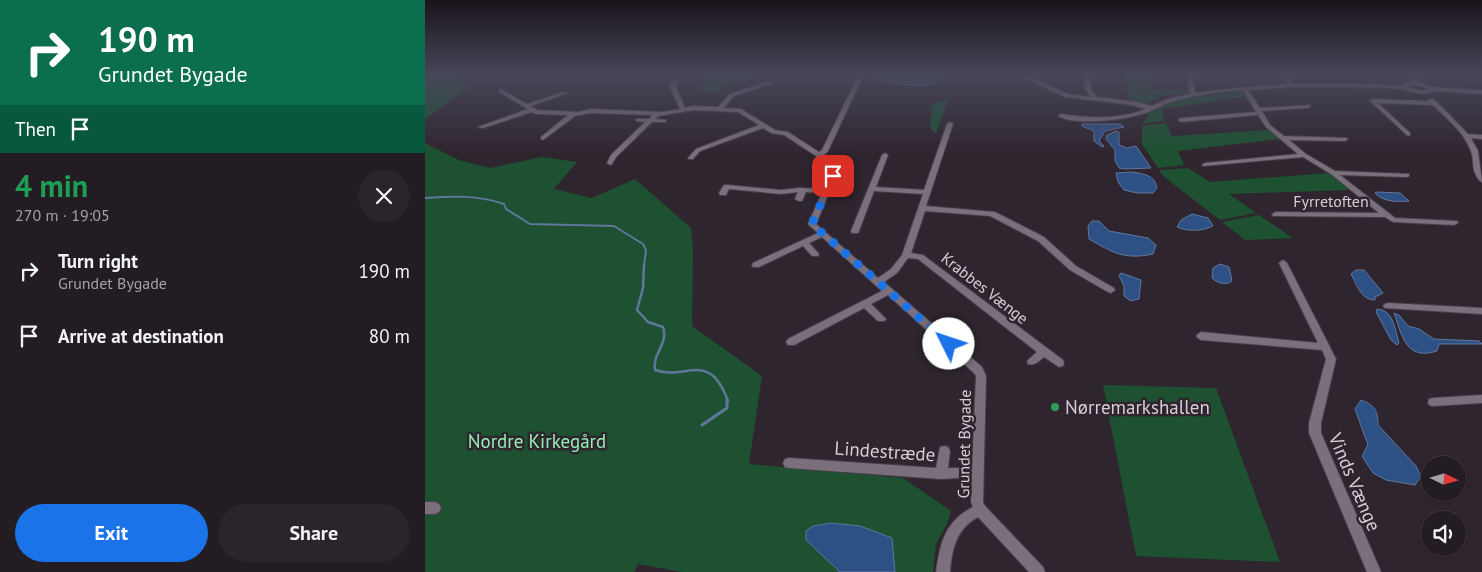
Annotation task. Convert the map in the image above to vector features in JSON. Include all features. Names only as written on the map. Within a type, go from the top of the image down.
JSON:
[{"type":"street","points":[[516,101],[529,108]]},
{"type":"street","points":[[481,127],[518,114],[542,101]]},
{"type":"street","points":[[679,101],[683,110]]},
{"type":"street","points":[[720,109],[727,101]]},
{"type":"street","points":[[820,154],[825,151],[849,101]]},
{"type":"street","points":[[1111,101],[1133,103],[1150,108]]},
{"type":"street","points":[[1061,116],[1110,118],[1137,114],[1170,101]]},
{"type":"street","name":"Fyrretoften","points":[[1252,101],[1268,126],[1282,138],[1304,155],[1333,173],[1393,220],[1454,223]]},
{"type":"street","points":[[1408,134],[1373,101],[1435,103]]},
{"type":"street","points":[[1433,101],[1466,136],[1475,152],[1474,168],[1482,180]]},
{"type":"street","points":[[1181,120],[1309,106]]},
{"type":"street","name":"Grundet Bygade","points":[[529,108],[536,112],[573,114],[591,111],[657,114],[683,110],[739,110],[773,132],[786,133],[837,166],[812,224],[978,370],[981,376],[981,395],[977,502],[980,510],[1038,572]]},
{"type":"street","points":[[543,138],[573,114]]},
{"type":"street","points":[[610,163],[613,156],[657,114]]},
{"type":"street","points":[[556,120],[579,121]]},
{"type":"street","points":[[638,120],[663,121]]},
{"type":"street","points":[[878,282],[894,271],[906,255],[950,124]]},
{"type":"street","points":[[691,158],[698,150],[763,126]]},
{"type":"street","points":[[751,130],[758,136]]},
{"type":"street","points":[[1466,136],[1482,137]]},
{"type":"street","points":[[1282,138],[1345,139]]},
{"type":"street","points":[[855,231],[885,155]]},
{"type":"street","points":[[1205,165],[1304,155]]},
{"type":"street","name":"Fyrretoften","points":[[1333,173],[1407,175]]},
{"type":"street","points":[[723,193],[727,187],[781,192],[803,190],[826,191]]},
{"type":"street","points":[[872,189],[927,189]]},
{"type":"street","points":[[799,199],[803,190]]},
{"type":"street","points":[[921,208],[992,214],[1041,239],[1073,268],[1111,290]]},
{"type":"street","name":"Fyrretoften","points":[[1276,214],[1386,214]]},
{"type":"street","points":[[756,265],[823,234]]},
{"type":"street","points":[[804,244],[815,254]]},
{"type":"street","name":"Krabbes Vænge","points":[[906,255],[921,257],[1059,363]]},
{"type":"street","name":"Vinds Vænge","points":[[1283,263],[1331,359],[1331,366],[1315,423],[1315,433],[1375,572]]},
{"type":"street","points":[[1098,283],[1107,276]]},
{"type":"street","points":[[791,342],[889,291]]},
{"type":"street","points":[[865,303],[881,319]]},
{"type":"street","points":[[1388,306],[1482,311]]},
{"type":"street","points":[[1201,336],[1325,347]]},
{"type":"street","points":[[1032,361],[1044,352]]},
{"type":"street","points":[[1433,402],[1482,399]]},
{"type":"street","name":"Grundet Bygade","points":[[941,474],[944,450]]},
{"type":"street","name":"Lindestræde","points":[[789,463],[941,474],[958,473],[978,476]]},
{"type":"street","points":[[943,572],[946,547],[952,532],[958,523],[968,515],[980,510]]},
{"type":"green space","points":[[425,101],[451,101],[425,119]]},
{"type":"green space","points":[[947,101],[936,134],[932,131],[930,125],[931,107],[937,102]]},
{"type":"green space","points":[[1130,101],[1153,101],[1144,104]]},
{"type":"green space","points":[[1176,101],[1217,101],[1161,109],[1165,121],[1143,123],[1148,115],[1146,112]]},
{"type":"green space","points":[[1166,123],[1172,136],[1269,130],[1279,139],[1178,151],[1184,165],[1158,168],[1142,144],[1142,126]]},
{"type":"green space","name":"Nordre Kirkegård","points":[[425,143],[459,160],[490,168],[542,157],[577,162],[554,189],[592,198],[635,179],[691,228],[693,250],[692,326],[762,376],[749,464],[903,478],[951,511],[947,524],[936,544],[933,572],[681,572],[638,564],[634,572],[425,572],[425,509],[430,501],[425,501]]},
{"type":"green space","points":[[1188,168],[1210,182],[1329,173],[1350,190],[1229,194],[1256,213],[1220,220],[1163,176],[1159,170]]},
{"type":"green space","points":[[1259,215],[1293,238],[1245,240],[1222,222]]},
{"type":"green space","points":[[1103,385],[1216,388],[1280,562],[1136,556]]},
{"type":"water","points":[[1082,124],[1120,124],[1124,127],[1105,131],[1099,141],[1104,146],[1102,147],[1094,141],[1094,131],[1082,126]]},
{"type":"water","points":[[1116,131],[1119,132],[1119,145],[1127,148],[1136,146],[1151,168],[1119,168],[1115,161],[1115,150],[1106,139],[1107,135]]},
{"type":"water","points":[[1132,172],[1145,175],[1154,180],[1157,188],[1153,193],[1137,193],[1124,190],[1118,182],[1116,173]]},
{"type":"water","points":[[1375,193],[1400,193],[1409,201],[1386,200],[1378,196]]},
{"type":"water","points":[[1192,214],[1208,218],[1213,226],[1195,230],[1177,227],[1181,220]]},
{"type":"water","points":[[1092,221],[1099,221],[1109,231],[1148,238],[1156,245],[1153,254],[1127,256],[1105,248],[1089,239],[1088,226]]},
{"type":"water","points":[[1220,264],[1229,267],[1232,281],[1230,283],[1222,283],[1212,278],[1213,268]]},
{"type":"water","points":[[1356,270],[1364,270],[1383,293],[1375,297],[1375,300],[1366,297],[1360,291],[1351,274]]},
{"type":"water","points":[[1121,273],[1141,280],[1139,299],[1131,301],[1124,296],[1124,286],[1119,276]]},
{"type":"water","points":[[1377,309],[1387,313],[1393,322],[1399,343],[1397,345],[1391,340],[1376,312]]},
{"type":"water","points":[[1394,313],[1399,315],[1408,326],[1419,329],[1434,339],[1479,341],[1482,344],[1439,344],[1437,351],[1418,353],[1403,338]]},
{"type":"water","points":[[1361,400],[1373,406],[1378,425],[1416,466],[1421,477],[1415,485],[1386,480],[1373,473],[1362,456],[1368,445],[1355,409]]},
{"type":"water","points":[[831,523],[860,526],[892,538],[895,572],[840,572],[806,540],[806,531],[813,526]]},
{"type":"waterway","points":[[425,198],[465,197],[494,201],[504,204],[506,209],[530,224],[614,226],[643,244],[646,250],[644,266]]},
{"type":"waterway","points":[[644,265],[643,288],[637,310],[648,322],[663,327],[664,333],[656,359],[655,370],[667,372],[705,371],[713,376],[721,385],[728,401]]},
{"type":"waterway","points":[[702,425],[727,408],[727,400]]},
{"type":"place","name":"Nørremarkshallen","points":[[1055,407]]},
{"type":"route","points":[[833,176],[812,224],[949,344]]}]
